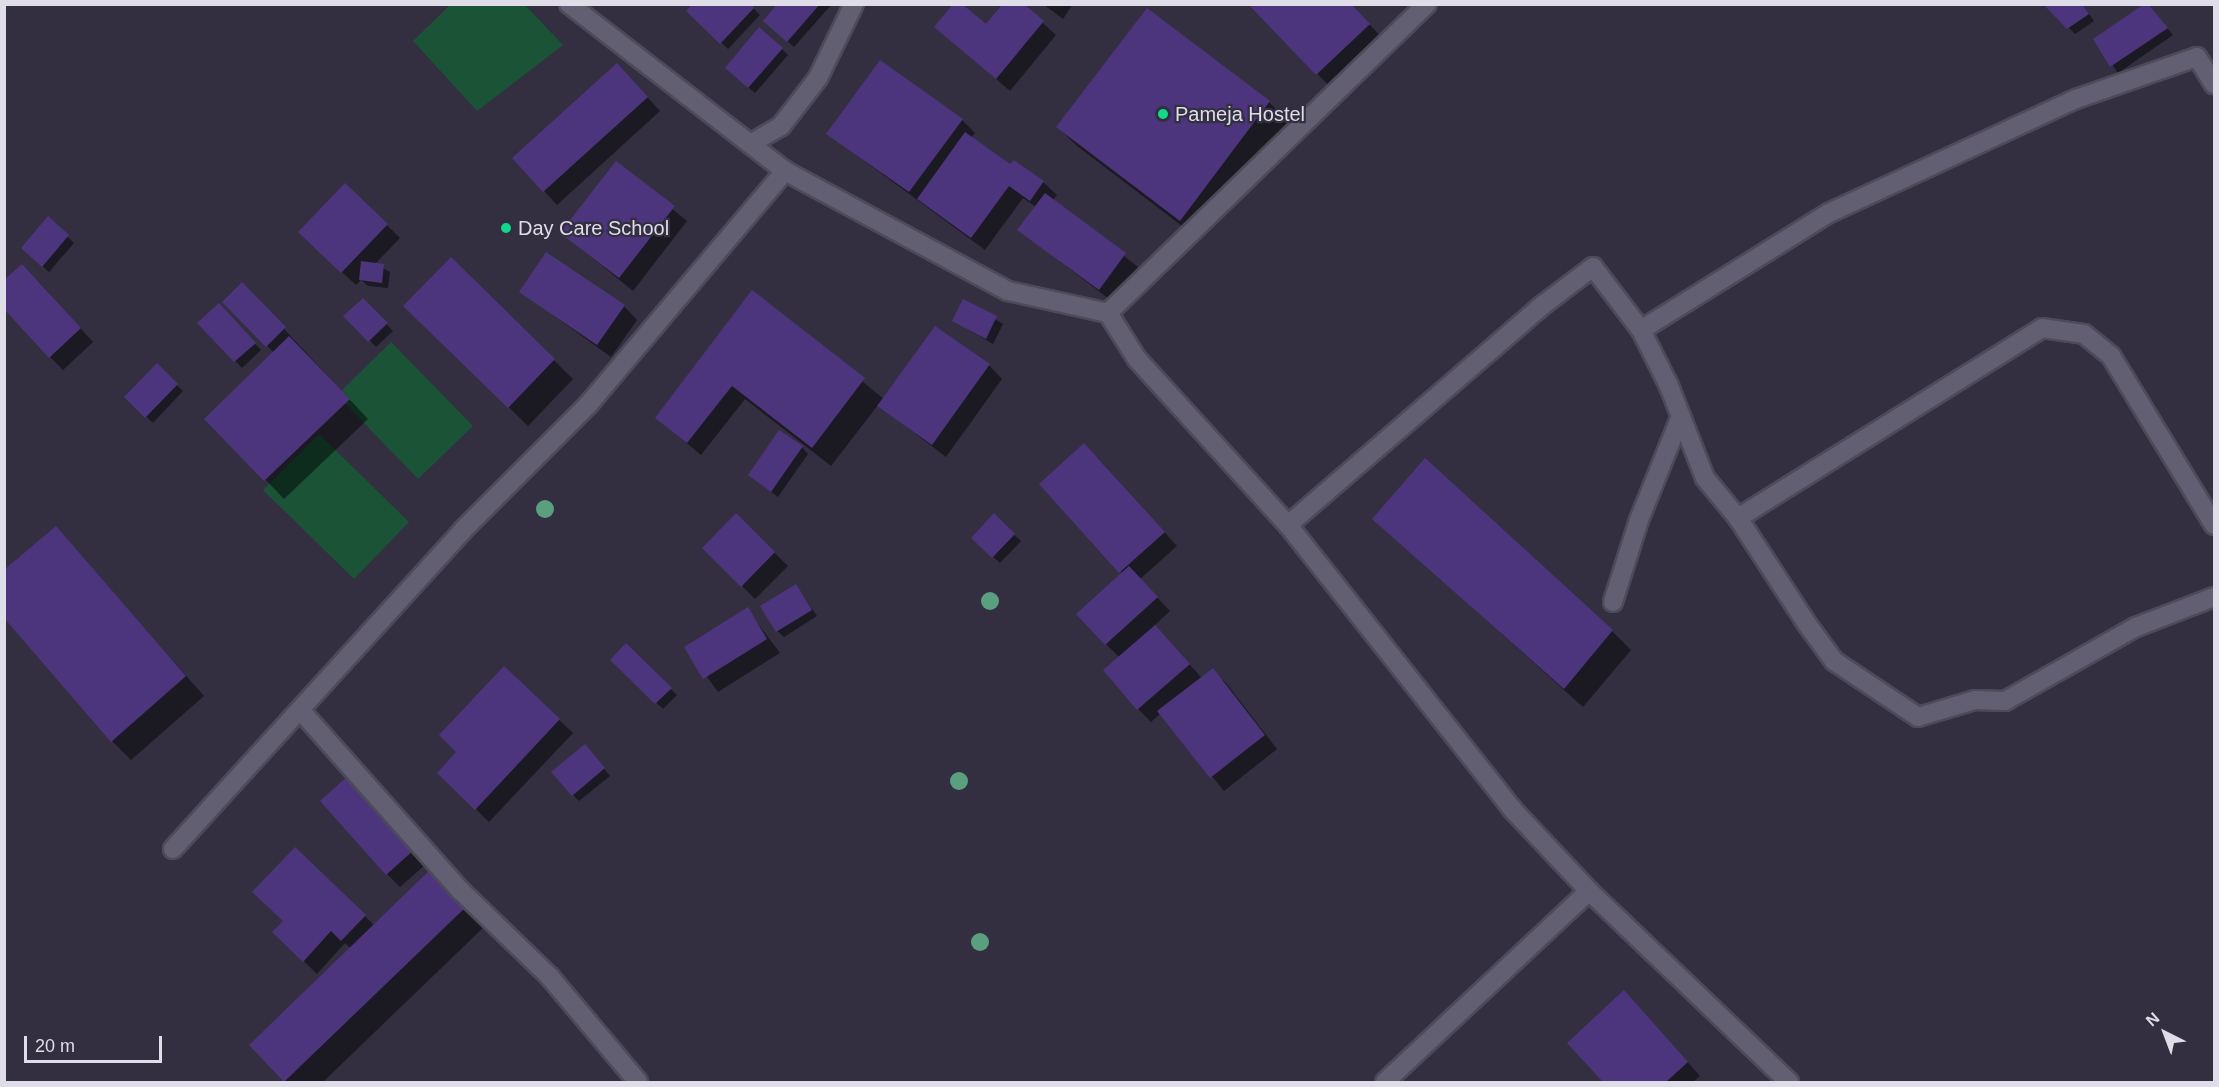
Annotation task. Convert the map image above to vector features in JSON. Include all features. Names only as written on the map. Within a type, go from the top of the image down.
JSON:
[{"type":"street","points":[[569,4],[785,171],[1008,291],[1108,313],[1137,359],[1288,525],[1512,809],[1589,891],[1789,1083]]},
{"type":"street","points":[[750,144],[781,126],[818,78],[854,4]]},
{"type":"street","points":[[1108,313],[1427,4]]},
{"type":"street","points":[[1641,330],[1829,213],[2076,99],[2197,57],[2214,84]]},
{"type":"street","points":[[173,849],[301,711],[463,530],[588,405],[785,171]]},
{"type":"street","points":[[1288,525],[1539,308],[1593,267],[1641,330],[1681,416],[1705,478],[1738,518],[1834,661],[1918,717],[1975,700],[2005,701],[2136,627],[2214,597]]},
{"type":"street","points":[[1738,518],[2042,328],[2084,334],[2111,357],[2214,525]]},
{"type":"street","points":[[1613,602],[1639,520],[1681,416]]},
{"type":"street","points":[[301,711],[461,891],[550,977],[638,1083]]},
{"type":"street","points":[[1384,1083],[1589,891]]},
{"type":"green space","points":[[524,4],[563,45],[477,111],[413,41],[450,5]]},
{"type":"green space","points":[[391,342],[473,426],[418,479],[337,395]]},
{"type":"green space","points":[[319,434],[409,522],[354,579],[263,490]]},
{"type":"building","points":[[692,4],[751,4],[754,8],[720,44],[686,11]]},
{"type":"building","points":[[777,4],[820,4],[787,42],[763,21]]},
{"type":"building","points":[[953,4],[962,4],[986,24],[1002,4],[1024,4],[1044,21],[996,79],[934,27]]},
{"type":"building","points":[[1248,4],[1351,4],[1370,24],[1316,75]]},
{"type":"building","points":[[2043,4],[2082,4],[2089,14],[2067,29]]},
{"type":"building","points":[[2144,4],[2148,4],[2168,28],[2110,67],[2093,39]]},
{"type":"building","name":"Pameja Hostel","points":[[1147,8],[1270,101],[1180,221],[1056,127]]},
{"type":"building","points":[[759,27],[783,48],[748,88],[725,68]]},
{"type":"building","points":[[880,60],[963,119],[909,192],[826,134]]},
{"type":"building","points":[[617,63],[648,97],[543,192],[512,158]]},
{"type":"building","points":[[965,132],[1010,164],[1014,160],[1044,181],[1030,201],[1009,186],[971,238],[917,199]]},
{"type":"building","points":[[616,161],[675,206],[619,278],[560,233]]},
{"type":"building","points":[[345,183],[388,224],[341,273],[298,232]]},
{"type":"building","points":[[1045,193],[1126,253],[1099,290],[1017,230]]},
{"type":"building","points":[[48,216],[69,235],[42,267],[21,248]]},
{"type":"building","points":[[546,252],[625,305],[597,345],[519,292]]},
{"type":"building","points":[[451,257],[555,359],[508,408],[403,306]]},
{"type":"building","points":[[361,261],[384,264],[382,283],[359,280]]},
{"type":"building","points":[[22,264],[81,328],[49,358],[4,309],[4,280]]},
{"type":"building","points":[[242,282],[286,327],[266,347],[222,302]]},
{"type":"building","points":[[752,290],[865,378],[812,448],[732,386],[687,443],[655,418]]},
{"type":"building","points":[[363,298],[388,323],[368,342],[343,316]]},
{"type":"building","points":[[963,299],[997,316],[986,339],[952,321]]},
{"type":"building","points":[[219,303],[256,343],[234,362],[197,323]]},
{"type":"building","points":[[935,326],[990,364],[932,445],[877,406]]},
{"type":"building","points":[[289,336],[350,399],[264,481],[204,419]]},
{"type":"building","points":[[157,363],[178,384],[145,418],[124,397]]},
{"type":"building","points":[[779,430],[803,446],[771,492],[748,475]]},
{"type":"building","points":[[1084,443],[1165,532],[1119,573],[1039,484]]},
{"type":"building","points":[[1425,458],[1613,630],[1564,689],[1372,519]]},
{"type":"building","points":[[736,513],[775,552],[741,587],[702,548]]},
{"type":"building","points":[[994,513],[1015,534],[992,558],[971,538]]},
{"type":"building","points":[[56,526],[186,676],[111,742],[4,618],[4,570]]},
{"type":"building","points":[[1129,566],[1158,597],[1105,645],[1076,614]]},
{"type":"building","points":[[796,584],[812,610],[776,632],[760,606]]},
{"type":"building","points":[[748,607],[767,639],[703,679],[684,647]]},
{"type":"building","points":[[1155,625],[1190,664],[1137,710],[1103,670]]},
{"type":"building","points":[[626,643],[672,688],[655,704],[610,660]]},
{"type":"building","points":[[504,666],[560,719],[475,810],[437,773],[456,752],[439,735]]},
{"type":"building","points":[[1213,668],[1265,735],[1210,778],[1157,711]]},
{"type":"building","points":[[585,744],[605,768],[572,796],[551,772]]},
{"type":"building","points":[[350,774],[415,849],[386,875],[320,801]]},
{"type":"building","points":[[295,847],[366,915],[341,941],[331,931],[303,962],[272,932],[283,921],[252,892]]},
{"type":"building","points":[[432,868],[468,905],[284,1082],[249,1045]]},
{"type":"building","points":[[1624,990],[1688,1062],[1666,1082],[1603,1082],[1567,1043]]},
{"type":"place","name":"Pameja Hostel","points":[[1163,114]]},
{"type":"place","name":"Day Care School","points":[[506,228]]}]
